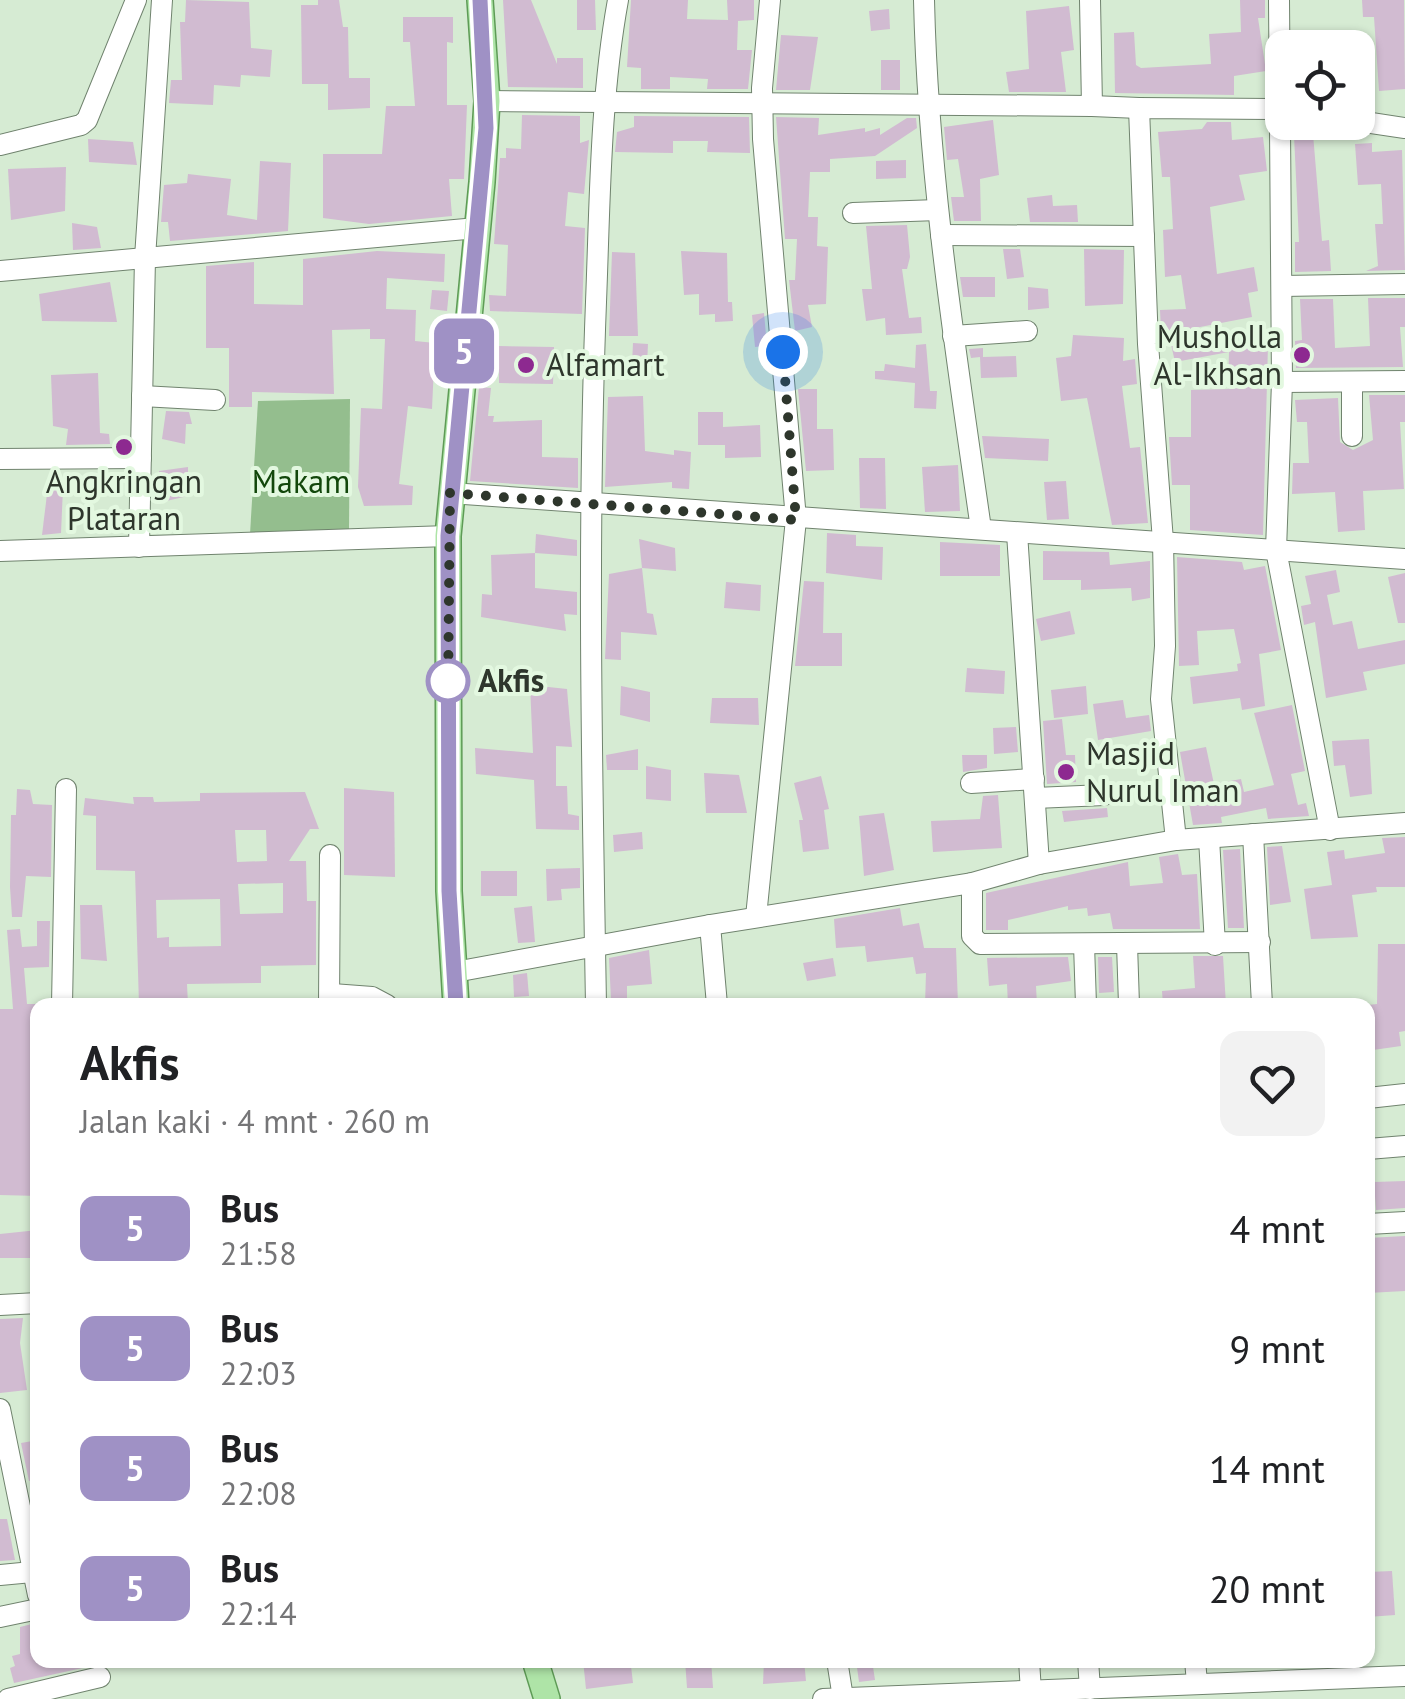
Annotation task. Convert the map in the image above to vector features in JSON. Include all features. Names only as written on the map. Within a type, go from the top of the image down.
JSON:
[{"type":"main road","points":[[456,998],[449,891],[448,536],[487,102],[480,0]]},
{"type":"main road","points":[[537,1668],[547,1699]]},
{"type":"street","points":[[0,145],[64,130],[87,120],[136,0]]},
{"type":"street","points":[[139,546],[145,258],[162,0]]},
{"type":"street","points":[[596,998],[594,623],[588,503],[604,99],[618,0]]},
{"type":"street","points":[[756,917],[796,520],[762,102],[770,0]]},
{"type":"street","points":[[924,0],[926,107],[981,528]]},
{"type":"street","points":[[1090,0],[1092,106]]},
{"type":"street","points":[[1280,0],[1280,30]]},
{"type":"street","points":[[487,102],[604,99],[926,107],[1265,109]]},
{"type":"street","points":[[1139,108],[1163,541],[1161,698],[1176,840]]},
{"type":"street","points":[[1375,124],[1405,128]]},
{"type":"street","points":[[1281,140],[1282,382],[1276,550],[1330,830]]},
{"type":"street","points":[[853,213],[938,210]]},
{"type":"street","points":[[0,271],[477,228]]},
{"type":"street","points":[[941,234],[1144,236]]},
{"type":"street","points":[[1282,286],[1405,284]]},
{"type":"street","points":[[953,336],[1027,331]]},
{"type":"street","points":[[1282,382],[1405,381]]},
{"type":"street","points":[[1352,382],[1352,436]]},
{"type":"street","points":[[142,396],[215,400]]},
{"type":"street","points":[[0,459],[141,458]]},
{"type":"street","points":[[450,493],[796,520],[981,528],[1405,559]]},
{"type":"street","points":[[1017,533],[1039,864]]},
{"type":"street","points":[[0,551],[448,536]]},
{"type":"street","points":[[971,783],[1104,795]]},
{"type":"street","points":[[62,998],[66,789]]},
{"type":"street","points":[[455,972],[710,924],[972,883],[1039,864],[1176,840],[1405,823]]},
{"type":"street","points":[[1253,834],[1262,998]]},
{"type":"street","points":[[1208,838],[1215,945]]},
{"type":"street","points":[[330,855],[330,998]]},
{"type":"street","points":[[972,883],[974,942],[1260,942]]},
{"type":"street","points":[[710,924],[716,998]]},
{"type":"street","points":[[1084,944],[1086,998]]},
{"type":"street","points":[[1127,944],[1129,998]]},
{"type":"street","points":[[1375,1097],[1405,1094]]},
{"type":"street","points":[[1375,1148],[1405,1146]]},
{"type":"street","points":[[1375,1224],[1405,1222]]},
{"type":"street","points":[[0,1305],[30,1304]]},
{"type":"street","points":[[0,1409],[30,1562]]},
{"type":"street","points":[[0,1574],[30,1572]]},
{"type":"street","points":[[0,1617],[30,1611]]},
{"type":"street","points":[[840,1668],[851,1698]]},
{"type":"street","points":[[1030,1668],[1031,1692]]},
{"type":"street","points":[[1092,1668],[1104,1692]]},
{"type":"street","points":[[1196,1668],[1197,1683]]},
{"type":"street","points":[[824,1699],[1104,1692],[1351,1669],[1405,1676]]},
{"type":"street","points":[[8,1699],[100,1678]]},
{"type":"green space","name":"Makam","points":[[350,399],[349,529],[250,534],[258,401]]},
{"type":"building","points":[[186,0],[249,2],[251,48],[272,50],[270,77],[241,75],[240,87],[214,85],[213,105],[169,103],[171,80],[182,80],[180,22],[185,22]]},
{"type":"building","points":[[318,0],[339,0],[343,27],[348,27],[349,78],[370,78],[370,108],[328,110],[328,84],[302,84],[301,5],[318,5]]},
{"type":"building","points":[[503,0],[531,0],[557,64],[557,58],[583,58],[583,88],[508,87]]},
{"type":"building","points":[[577,0],[595,0],[596,30],[577,30]]},
{"type":"building","points":[[631,0],[688,0],[687,19],[728,20],[727,0],[754,0],[754,20],[738,21],[737,50],[752,50],[748,89],[707,89],[708,79],[670,77],[670,89],[641,89],[641,68],[627,67]]},
{"type":"building","points":[[1240,0],[1265,0],[1265,18],[1258,18],[1265,71],[1234,76],[1234,95],[1115,93],[1114,33],[1134,32],[1136,65],[1141,68],[1211,64],[1209,34],[1241,32]]},
{"type":"building","points":[[1362,0],[1404,0],[1405,89],[1379,91],[1374,17],[1363,17]]},
{"type":"building","points":[[1069,6],[1074,50],[1061,52],[1066,92],[1009,92],[1006,72],[1029,69],[1026,11]]},
{"type":"building","points":[[889,9],[890,29],[871,31],[869,11]]},
{"type":"building","points":[[403,17],[453,17],[453,43],[447,42],[447,105],[467,105],[464,179],[449,179],[452,216],[369,224],[323,218],[323,154],[382,154],[386,106],[415,106],[410,42],[403,42]]},
{"type":"building","points":[[781,35],[818,37],[810,90],[776,90]]},
{"type":"building","points":[[881,60],[900,60],[900,90],[881,90]]},
{"type":"building","points":[[522,115],[580,116],[580,143],[589,140],[584,194],[568,192],[565,226],[585,228],[582,314],[490,311],[489,295],[506,296],[508,245],[494,244],[500,158],[506,158],[506,148],[521,149]]},
{"type":"building","points":[[634,116],[749,117],[750,153],[707,152],[708,141],[673,141],[673,153],[615,152],[617,132],[634,127]]},
{"type":"building","points":[[776,117],[819,118],[818,135],[880,128],[880,135],[907,118],[916,118],[917,128],[875,156],[830,159],[830,172],[810,172],[808,217],[818,217],[817,246],[828,247],[826,304],[808,305],[812,327],[795,331],[789,280],[795,280],[797,239],[785,239]]},
{"type":"building","points":[[993,120],[999,175],[980,179],[981,221],[954,221],[951,197],[964,197],[958,159],[947,160],[944,127]]},
{"type":"building","points":[[1207,122],[1231,122],[1232,140],[1263,137],[1267,171],[1239,175],[1245,200],[1210,207],[1217,274],[1254,267],[1258,291],[1248,293],[1252,317],[1169,333],[1161,330],[1160,310],[1186,309],[1181,275],[1165,277],[1163,230],[1173,229],[1170,177],[1162,177],[1158,132],[1202,129]]},
{"type":"building","points":[[88,139],[133,142],[137,165],[89,162]]},
{"type":"building","points":[[1294,140],[1314,140],[1322,241],[1329,240],[1331,271],[1295,272],[1295,242],[1299,242]]},
{"type":"building","points":[[1372,143],[1372,152],[1402,150],[1405,270],[1366,271],[1378,266],[1375,224],[1383,224],[1381,184],[1358,185],[1355,144]]},
{"type":"building","points":[[906,160],[906,178],[876,179],[876,161]]},
{"type":"building","points":[[260,161],[291,163],[288,231],[170,241],[168,222],[161,222],[164,185],[187,183],[188,174],[231,179],[227,215],[257,220]]},
{"type":"building","points":[[66,167],[65,211],[11,220],[8,169]]},
{"type":"building","points":[[1052,195],[1053,206],[1077,205],[1078,222],[1030,222],[1027,198]]},
{"type":"building","points":[[72,223],[97,227],[101,248],[73,250]]},
{"type":"building","points":[[907,225],[910,257],[907,269],[902,269],[909,318],[921,317],[922,333],[886,335],[885,318],[866,321],[862,289],[872,289],[866,226]]},
{"type":"building","points":[[1003,249],[1020,249],[1024,277],[1007,279]]},
{"type":"building","points":[[1084,249],[1124,250],[1123,304],[1085,306]]},
{"type":"building","points":[[377,251],[445,254],[444,282],[387,278],[386,309],[416,310],[415,341],[435,343],[432,409],[408,406],[399,484],[413,486],[412,505],[364,506],[358,487],[361,408],[382,409],[385,339],[370,339],[370,329],[332,330],[334,394],[252,392],[252,407],[229,407],[229,348],[206,348],[206,266],[254,262],[254,304],[303,305],[303,259]]},
{"type":"building","points":[[681,251],[727,253],[728,302],[732,302],[733,321],[715,322],[715,314],[699,315],[699,294],[684,295]]},
{"type":"building","points":[[612,252],[635,253],[638,336],[609,336]]},
{"type":"building","points":[[960,277],[995,277],[995,297],[963,297]]},
{"type":"building","points":[[110,282],[117,322],[42,321],[39,294]]},
{"type":"building","points":[[1028,287],[1048,289],[1049,308],[1028,310]]},
{"type":"building","points":[[432,290],[449,291],[447,311],[430,309]]},
{"type":"building","points":[[1368,298],[1405,298],[1405,327],[1400,327],[1403,367],[1296,368],[1295,341],[1302,340],[1300,299],[1333,299],[1335,348],[1370,346]]},
{"type":"building","points":[[764,313],[767,346],[755,347],[752,315]]},
{"type":"building","points":[[1073,335],[1124,338],[1123,361],[1135,359],[1137,384],[1122,386],[1130,448],[1140,447],[1148,523],[1112,525],[1087,398],[1061,401],[1056,358],[1071,356]]},
{"type":"building","points":[[633,343],[648,344],[647,365],[632,365]]},
{"type":"building","points":[[926,344],[930,391],[937,391],[936,409],[914,408],[915,383],[875,379],[875,371],[884,371],[885,364],[915,368],[916,345]]},
{"type":"building","points":[[1171,344],[1268,344],[1263,535],[1190,530],[1190,485],[1172,485],[1169,437],[1191,437],[1191,390],[1228,389],[1229,352],[1175,362]]},
{"type":"building","name":"Alfamart","points":[[499,346],[554,347],[553,384],[499,383]]},
{"type":"building","points":[[983,348],[983,357],[1016,356],[1017,377],[981,378],[980,357],[971,358],[969,349]]},
{"type":"building","points":[[98,373],[100,433],[109,434],[110,444],[66,445],[68,429],[53,426],[51,375]]},
{"type":"building","points":[[479,387],[491,388],[488,416],[494,416],[493,422],[542,420],[542,457],[578,458],[578,488],[470,481]]},
{"type":"building","points":[[798,389],[817,389],[817,429],[833,429],[834,470],[806,471]]},
{"type":"building","points":[[1369,395],[1405,395],[1405,422],[1400,422],[1404,489],[1363,491],[1365,530],[1338,532],[1335,492],[1292,494],[1293,463],[1309,463],[1307,422],[1297,422],[1295,400],[1338,398],[1340,442],[1353,450],[1373,440]]},
{"type":"building","points":[[643,396],[645,451],[674,455],[674,450],[691,452],[689,489],[672,488],[672,482],[605,487],[608,397]]},
{"type":"building","points":[[166,411],[189,412],[192,424],[186,424],[185,444],[162,439]]},
{"type":"building","points":[[698,412],[723,412],[723,427],[760,425],[761,457],[725,458],[725,445],[698,445]]},
{"type":"building","points":[[982,436],[1049,439],[1048,461],[985,458]]},
{"type":"building","points":[[859,458],[885,458],[886,509],[860,508]]},
{"type":"building","points":[[958,465],[960,511],[925,512],[922,467]]},
{"type":"building","points":[[188,467],[188,496],[162,502],[159,471]]},
{"type":"building","points":[[1066,481],[1069,519],[1047,520],[1044,482]]},
{"type":"building","points":[[48,486],[63,488],[61,533],[42,535]]},
{"type":"building","points":[[827,533],[856,535],[856,546],[883,547],[882,580],[826,573]]},
{"type":"building","points":[[536,534],[577,540],[577,556],[535,553]]},
{"type":"building","points":[[639,539],[675,548],[676,571],[642,568]]},
{"type":"building","points":[[940,542],[1000,545],[1000,576],[940,576]]},
{"type":"building","points":[[1043,551],[1109,552],[1110,565],[1150,561],[1150,598],[1132,601],[1131,588],[1081,590],[1081,580],[1043,580]]},
{"type":"building","points":[[535,553],[535,588],[577,592],[577,615],[564,614],[566,631],[481,617],[482,594],[492,595],[491,555]]},
{"type":"building","points":[[1177,557],[1242,562],[1244,570],[1265,566],[1281,650],[1259,654],[1265,706],[1242,710],[1240,698],[1193,704],[1190,677],[1238,671],[1237,664],[1241,663],[1234,629],[1197,631],[1199,665],[1179,666]]},
{"type":"building","points":[[642,568],[647,613],[653,614],[657,635],[621,632],[621,660],[605,659],[609,574]]},
{"type":"building","points":[[1336,570],[1340,592],[1327,595],[1333,625],[1352,621],[1358,649],[1405,640],[1405,664],[1363,672],[1367,690],[1326,698],[1315,622],[1304,625],[1301,606],[1311,604],[1305,576]]},
{"type":"building","points":[[1405,573],[1405,623],[1398,623],[1388,577]]},
{"type":"building","points":[[804,581],[824,582],[823,633],[842,633],[842,666],[795,666]]},
{"type":"building","points":[[726,582],[761,585],[760,611],[724,608]]},
{"type":"building","points":[[1070,611],[1075,634],[1041,641],[1036,619]]},
{"type":"building","points":[[967,668],[1005,671],[1004,694],[965,692]]},
{"type":"building","points":[[530,685],[567,689],[572,747],[556,746],[556,786],[567,786],[568,814],[579,816],[579,830],[536,829],[534,780],[476,774],[475,748],[533,753]]},
{"type":"building","points":[[621,686],[650,692],[650,722],[620,715]]},
{"type":"building","points":[[1086,686],[1088,714],[1054,718],[1051,690]]},
{"type":"building","points":[[712,698],[758,698],[759,725],[710,723]]},
{"type":"building","points":[[1123,700],[1126,718],[1149,715],[1151,731],[1098,740],[1093,704]]},
{"type":"building","points":[[1292,705],[1305,771],[1291,774],[1298,805],[1306,803],[1309,816],[1268,819],[1266,808],[1221,817],[1222,823],[1193,825],[1180,752],[1206,747],[1214,784],[1241,779],[1244,792],[1274,785],[1254,713]]},
{"type":"building","points":[[1062,719],[1066,755],[1075,755],[1076,782],[1047,784],[1043,721]]},
{"type":"building","points":[[1016,727],[1018,752],[994,754],[993,728]]},
{"type":"building","points":[[1369,739],[1372,794],[1350,797],[1345,765],[1334,766],[1332,741]]},
{"type":"building","points":[[638,749],[638,770],[607,770],[606,755]]},
{"type":"building","points":[[962,755],[987,755],[987,768],[963,772]]},
{"type":"building","points":[[646,766],[671,770],[671,801],[646,799]]},
{"type":"building","points":[[704,773],[739,775],[747,813],[706,813]]},
{"type":"building","points":[[821,776],[829,809],[824,810],[829,849],[803,852],[799,820],[803,820],[794,783]]},
{"type":"building","points":[[344,788],[394,792],[395,877],[344,875]]},
{"type":"building","points":[[17,789],[30,790],[33,804],[52,805],[51,877],[26,876],[22,917],[12,917],[11,815],[16,815]]},
{"type":"building","points":[[305,792],[319,829],[310,829],[289,861],[306,861],[307,901],[316,901],[316,965],[261,966],[261,983],[187,984],[188,998],[139,998],[135,871],[96,870],[96,816],[83,815],[85,798],[134,804],[133,797],[153,797],[154,802],[200,801],[200,793]],"holes":[[[235,830],[266,830],[267,861],[237,862]],[[283,883],[283,913],[240,914],[238,884]],[[220,899],[221,946],[169,947],[169,937],[157,938],[156,900]]]},
{"type":"building","points":[[998,795],[1002,848],[933,852],[931,821],[980,819],[983,796]]},
{"type":"building","points":[[1107,808],[1108,817],[1064,822],[1062,811]]},
{"type":"building","points":[[884,813],[894,870],[864,876],[859,816]]},
{"type":"building","points":[[642,832],[643,849],[614,852],[613,835]]},
{"type":"building","points":[[1405,837],[1405,887],[1376,887],[1377,892],[1352,895],[1358,937],[1311,939],[1304,889],[1332,885],[1327,852],[1344,850],[1345,859],[1385,853],[1382,838]]},
{"type":"building","points":[[1282,846],[1291,902],[1270,905],[1267,847]]},
{"type":"building","points":[[1240,849],[1244,928],[1228,928],[1223,850]]},
{"type":"building","points":[[1178,854],[1182,875],[1197,874],[1200,929],[1113,929],[1110,913],[1088,916],[1087,908],[1068,910],[1068,906],[1008,920],[1008,930],[986,930],[986,893],[1128,862],[1130,886],[1163,883],[1159,857]]},
{"type":"building","points":[[580,868],[580,888],[561,889],[562,900],[547,901],[546,869]]},
{"type":"building","points":[[481,871],[517,871],[517,896],[481,896]]},
{"type":"building","points":[[80,905],[102,905],[107,961],[81,959]]},
{"type":"building","points":[[532,906],[535,942],[518,943],[514,908]]},
{"type":"building","points":[[900,908],[903,926],[919,923],[924,948],[956,948],[958,998],[925,998],[926,973],[916,974],[913,957],[867,962],[865,946],[836,948],[834,919]]},
{"type":"building","points":[[37,921],[50,921],[49,967],[24,968],[30,1004],[30,1196],[0,1195],[0,1009],[13,1009],[7,930],[20,929],[22,947],[37,946]]},
{"type":"building","points":[[1378,944],[1405,944],[1405,1031],[1399,1032],[1401,1046],[1375,1050]]},
{"type":"building","points":[[649,950],[652,984],[627,986],[627,998],[611,998],[609,958]]},
{"type":"building","points":[[1193,956],[1223,956],[1226,998],[1162,998],[1162,991],[1195,988]]},
{"type":"building","points":[[1068,957],[1071,981],[1036,986],[1037,998],[1008,998],[1007,984],[989,986],[987,958]]},
{"type":"building","points":[[1098,957],[1112,957],[1114,992],[1099,993]]},
{"type":"building","points":[[833,958],[836,976],[807,981],[803,963]]},
{"type":"building","points":[[527,973],[529,996],[514,997],[513,975]]},
{"type":"building","points":[[1405,1181],[1405,1208],[1376,1210],[1375,1182]]},
{"type":"building","points":[[30,1231],[30,1258],[0,1258],[0,1234]]},
{"type":"building","points":[[1405,1236],[1405,1291],[1375,1293],[1375,1238]]},
{"type":"building","points":[[23,1318],[20,1343],[27,1390],[0,1393],[0,1319]]},
{"type":"building","points":[[30,1441],[30,1481],[29,1481],[21,1443]]},
{"type":"building","points":[[0,1519],[7,1519],[15,1560],[0,1561]]},
{"type":"building","points":[[1392,1571],[1395,1615],[1375,1616],[1375,1572]]},
{"type":"building","points":[[30,1624],[30,1668],[83,1668],[14,1683],[10,1668],[15,1666],[12,1656],[20,1654],[20,1627]]},
{"type":"building","points":[[584,1668],[631,1668],[633,1683],[586,1689]]},
{"type":"building","points":[[686,1668],[712,1668],[713,1688],[687,1688]]},
{"type":"building","points":[[764,1668],[805,1668],[806,1681],[763,1684]]},
{"type":"building","points":[[857,1668],[873,1668],[875,1680],[859,1682]]},
{"type":"bus line","name":"5","points":[[456,998],[449,891],[448,536],[486,128],[480,0]]},
{"type":"place","name":"Musholla Al-Ikhsan","points":[[1302,355]]},
{"type":"place","name":"Alfamart","points":[[526,365]]},
{"type":"place","name":"Angkringan Plataran","points":[[124,447]]},
{"type":"place","name":"Akfis","points":[[448,681]]},
{"type":"place","name":"Masjid Nurul Iman","points":[[1066,772]]},
{"type":"route","points":[[448,681],[448,695],[450,493],[796,520],[783,352]]}]
